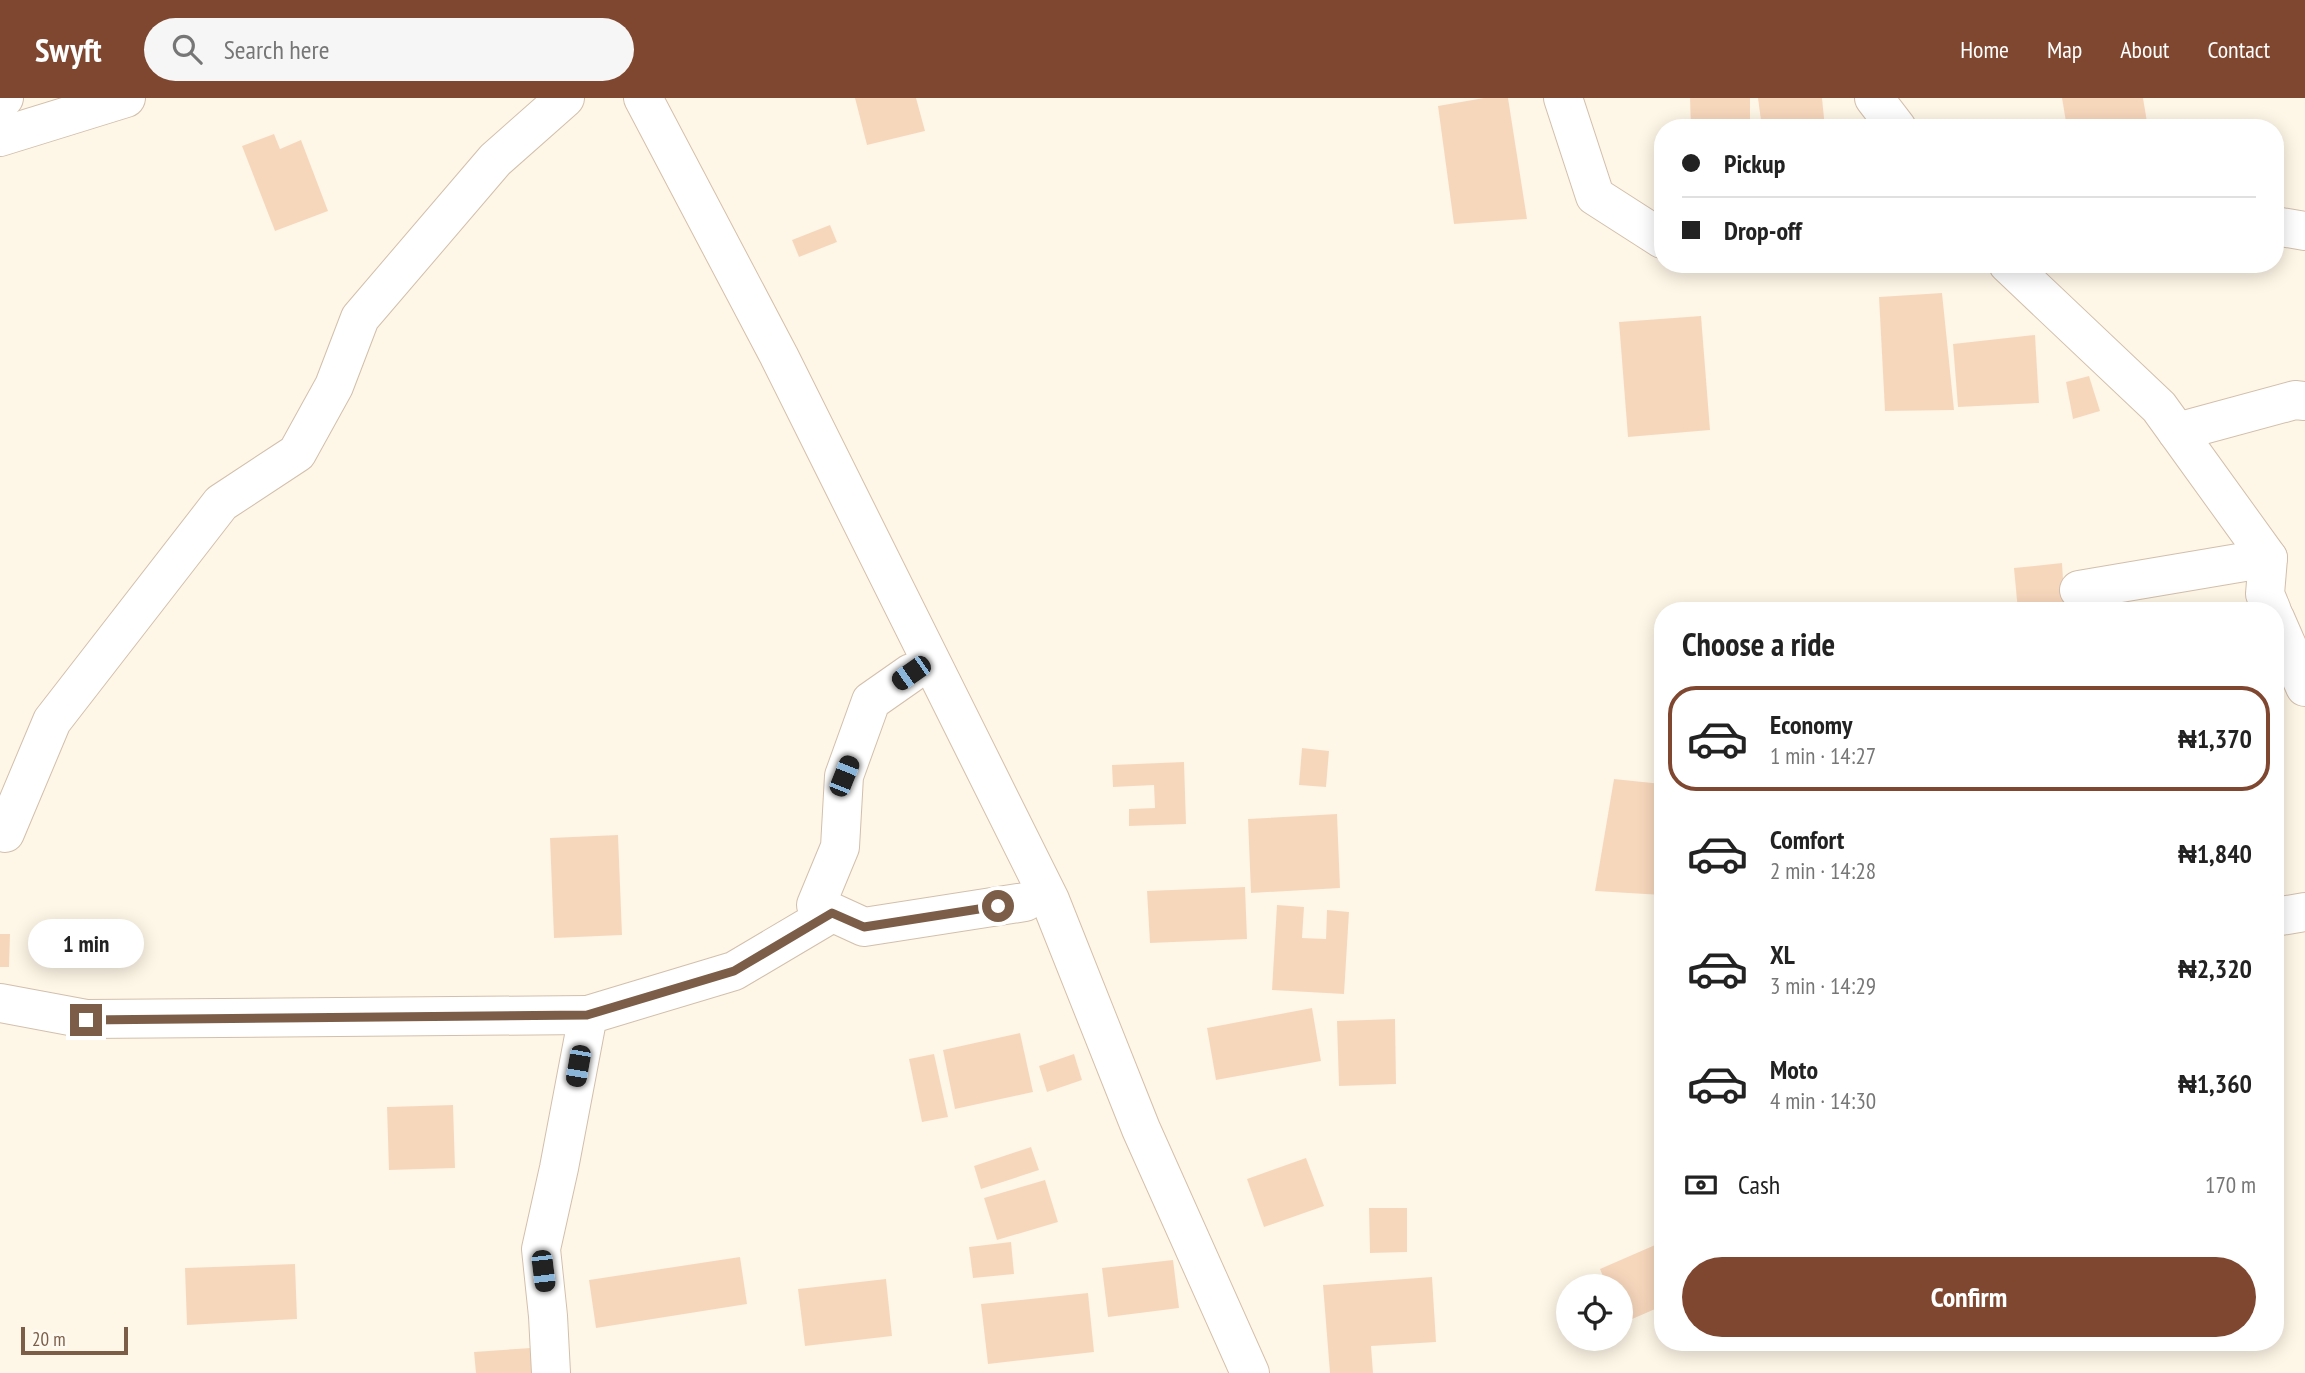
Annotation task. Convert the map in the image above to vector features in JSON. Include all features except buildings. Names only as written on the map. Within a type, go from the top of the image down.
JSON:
[{"type":"street","points":[[0,137],[126,98]]},
{"type":"street","points":[[5,833],[52,721],[221,503],[297,453],[334,386],[360,318],[495,160],[565,98]]},
{"type":"street","points":[[643,98],[779,356],[1050,900],[1141,1129],[1250,1373]]},
{"type":"street","points":[[1563,98],[1595,196],[1654,234]]},
{"type":"street","points":[[1874,98],[1890,119]]},
{"type":"street","points":[[2284,228],[2305,231]]},
{"type":"street","points":[[2018,273],[2159,407],[2268,558],[2265,594],[2268,602]]},
{"type":"street","points":[[2177,432],[2295,400],[2305,401]]},
{"type":"street","points":[[2079,590],[2268,558]]},
{"type":"street","points":[[2284,639],[2305,687]]},
{"type":"street","points":[[911,673],[871,701],[844,776],[840,846],[816,905],[864,927],[1025,902]]},
{"type":"street","points":[[2284,916],[2305,912]]},
{"type":"street","points":[[0,1003],[86,1020],[587,1015],[734,971],[832,913]]},
{"type":"street","points":[[551,1373],[541,1249],[587,1015]]},
{"type":"route","points":[[86,1020],[587,1015],[734,971],[832,913],[864,927],[998,906]]}]
